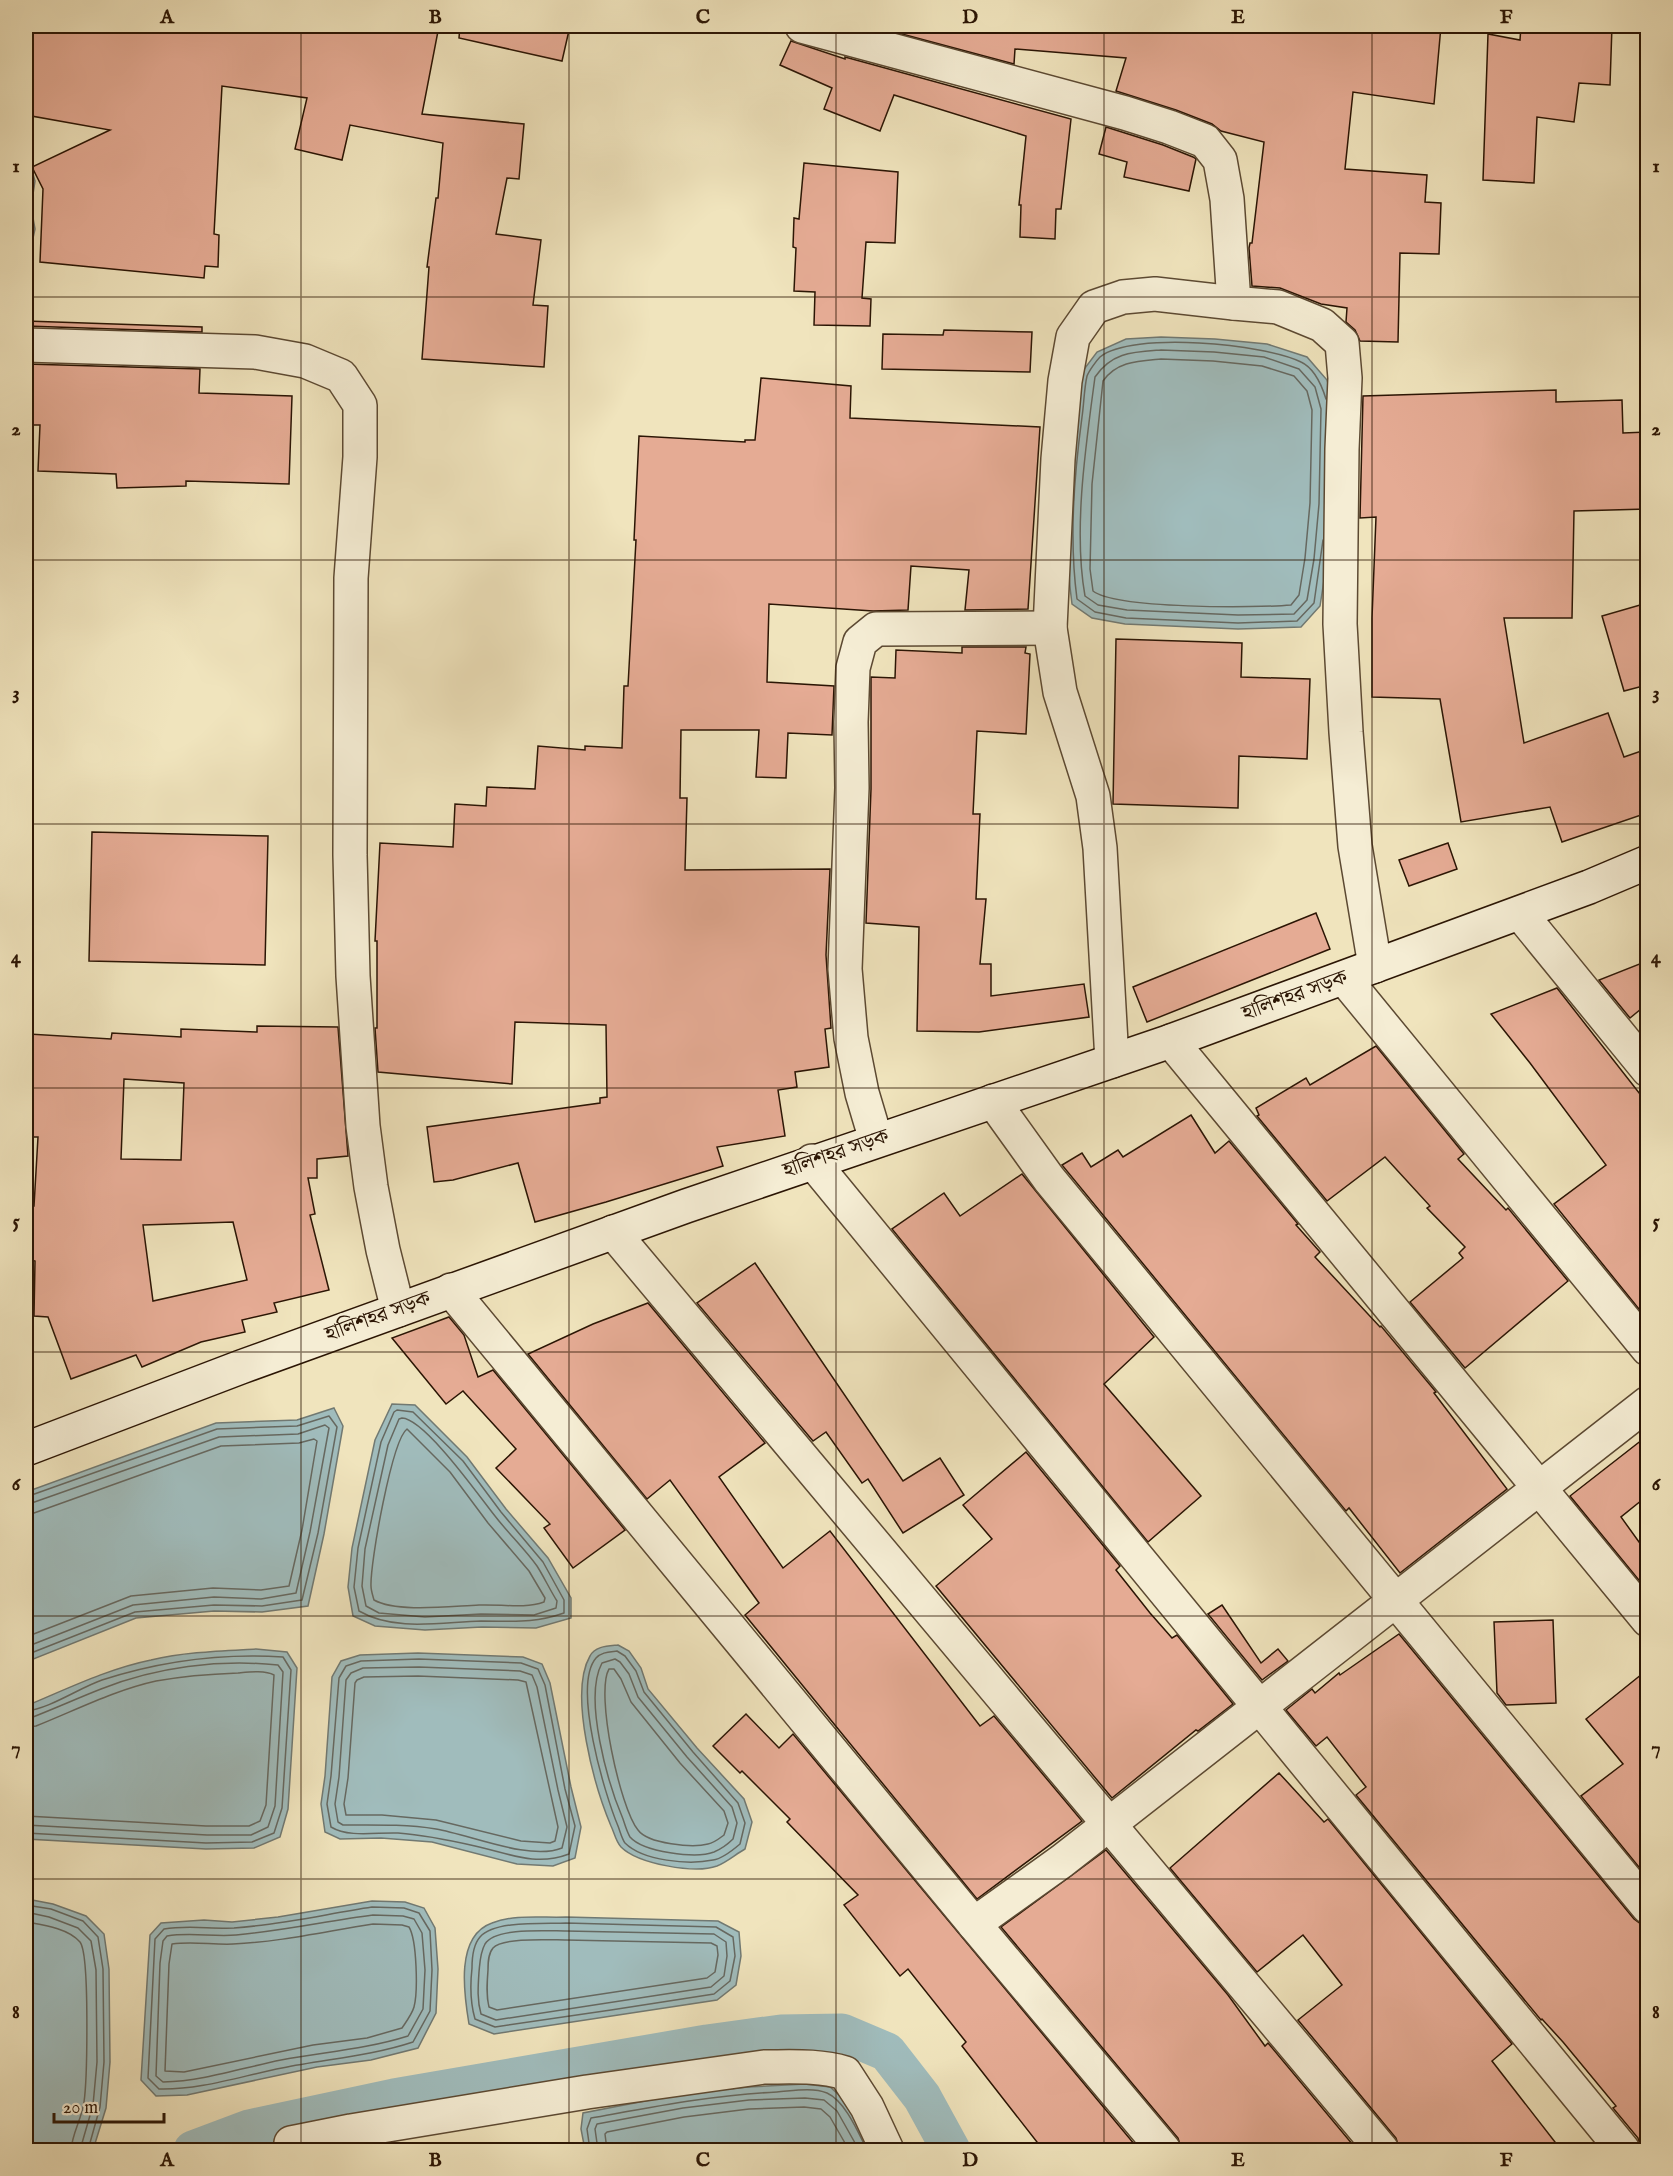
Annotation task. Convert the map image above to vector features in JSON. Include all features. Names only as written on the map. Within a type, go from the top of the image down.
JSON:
[{"type":"street","points":[[802,26],[1125,113],[1205,141],[1220,160],[1227,199],[1234,303]]},
{"type":"street","points":[[1112,1061],[1100,848],[1093,796],[1060,692],[1050,628],[1059,448],[1065,381],[1073,337],[1094,307],[1123,297],[1155,294],[1278,308],[1322,325],[1342,343],[1346,378],[1342,449],[1340,624],[1355,846],[1375,966]]},
{"type":"street","points":[[26,345],[255,352],[295,359],[341,376],[360,405],[360,457],[351,590],[350,844],[353,976],[363,1126],[371,1187],[398,1310]]},
{"type":"street","points":[[876,1140],[862,1093],[851,1038],[845,969],[852,788],[851,711],[853,668],[860,642],[876,629],[1050,628]]},
{"type":"street","name":"হালিশহর সড়ক","points":[[26,1449],[93,1422],[452,1290],[812,1161],[1171,1041],[1520,913],[1647,862]]},
{"type":"street","points":[[1520,913],[1647,1070]]},
{"type":"street","points":[[1344,978],[1647,1349]]},
{"type":"street","points":[[1171,1041],[1647,1620]]},
{"type":"street","points":[[993,1101],[1049,1179],[1647,1907]]},
{"type":"street","points":[[812,1161],[1623,2151]]},
{"type":"street","points":[[613,1232],[1382,2151]]},
{"type":"street","points":[[452,1290],[1164,2151]]},
{"type":"street","points":[[974,1924],[1062,1861],[1647,1403]]},
{"type":"street","points":[[291,2143],[599,2090],[764,2067],[827,2067],[845,2073],[867,2107],[887,2151]]},
{"type":"water","points":[[26,167],[33,174],[35,181],[31,207],[35,229],[33,238],[26,245]]},
{"type":"water","points":[[1161,337],[1267,344],[1307,357],[1327,380],[1335,407],[1327,561],[1320,606],[1301,627],[1238,629],[1125,624],[1092,618],[1072,604],[1068,517],[1082,372],[1097,352],[1126,339]]},
{"type":"water","points":[[392,1404],[415,1405],[467,1457],[506,1509],[548,1558],[571,1598],[571,1618],[536,1628],[482,1627],[425,1630],[375,1626],[353,1616],[348,1587],[352,1548],[375,1440]]},
{"type":"water","points":[[334,1408],[343,1426],[324,1534],[308,1606],[262,1612],[214,1611],[136,1618],[26,1662],[26,1492],[216,1423],[297,1420]]},
{"type":"water","points":[[618,1645],[629,1651],[641,1668],[648,1689],[697,1748],[744,1799],[752,1822],[745,1849],[717,1866],[695,1869],[653,1863],[629,1853],[616,1840],[598,1789],[586,1741],[582,1693],[584,1673],[592,1653],[602,1647]]},
{"type":"water","points":[[256,1649],[287,1652],[297,1668],[288,1809],[280,1837],[254,1848],[206,1849],[26,1839],[26,1706],[87,1680],[135,1664],[164,1657]]},
{"type":"water","points":[[418,1653],[523,1657],[542,1664],[550,1683],[581,1827],[575,1858],[553,1866],[517,1864],[432,1842],[381,1838],[340,1839],[325,1832],[321,1804],[332,1677],[341,1661],[360,1655]]},
{"type":"water","points":[[27,1899],[53,1904],[86,1916],[104,1934],[109,1969],[110,2062],[106,2108],[93,2150],[26,2150]]},
{"type":"water","points":[[372,1901],[405,1902],[424,1908],[435,1928],[438,1969],[436,2013],[418,2048],[371,2060],[317,2067],[187,2095],[156,2096],[141,2080],[150,1935],[161,1923],[204,1920],[232,1922],[278,1917]]},
{"type":"water","points":[[566,1917],[718,1921],[739,1932],[741,1956],[736,1985],[717,2000],[494,2034],[469,2024],[465,1997],[465,1967],[472,1940],[480,1930],[492,1923],[510,1918]]},
{"type":"water","points":[[805,2084],[830,2087],[847,2102],[874,2150],[585,2150],[581,2129],[583,2113],[681,2094]]},
{"type":"building","points":[[26,26],[439,26],[422,114],[524,124],[519,179],[507,178],[496,234],[541,240],[533,305],[548,306],[544,367],[422,359],[429,267],[427,267],[436,198],[438,198],[443,143],[350,125],[342,160],[295,149],[307,98],[222,86],[214,234],[219,235],[218,267],[205,266],[204,278],[40,262],[43,189],[32,167],[110,130],[26,115]]},
{"type":"building","points":[[460,26],[570,26],[562,61],[459,38]]},
{"type":"building","points":[[872,26],[1441,26],[1434,104],[1353,92],[1345,169],[1427,175],[1425,202],[1441,203],[1439,254],[1400,253],[1398,342],[1360,341],[1355,330],[1346,322],[1347,308],[1321,304],[1280,288],[1252,286],[1249,248],[1252,243],[1264,142],[1221,131],[1212,124],[1176,110],[1116,91],[1126,58],[1015,49],[1014,64]]},
{"type":"building","points":[[1521,26],[1612,26],[1610,85],[1579,83],[1574,122],[1537,117],[1534,183],[1483,180],[1488,34],[1520,40]]},
{"type":"building","points":[[791,41],[845,59],[845,57],[1071,119],[1061,209],[1056,209],[1055,239],[1020,237],[1021,205],[1019,205],[1026,136],[894,95],[880,131],[824,109],[832,88],[780,65]]},
{"type":"building","points":[[1106,127],[1163,145],[1196,159],[1189,191],[1124,177],[1127,162],[1099,154]]},
{"type":"building","points":[[804,163],[898,172],[895,243],[866,242],[862,298],[871,299],[870,326],[814,325],[815,292],[794,291],[796,248],[793,247],[794,218],[799,219]]},
{"type":"building","points":[[26,321],[202,327],[202,332],[26,326]]},
{"type":"building","points":[[944,330],[1032,332],[1030,372],[882,369],[883,334],[943,335]]},
{"type":"building","points":[[26,364],[200,369],[199,393],[292,396],[289,484],[186,481],[186,486],[117,488],[116,474],[38,471],[40,425],[26,425]]},
{"type":"building","points":[[761,378],[851,386],[850,418],[1040,427],[1028,609],[965,610],[969,570],[911,566],[908,610],[873,611],[769,604],[767,682],[834,686],[832,735],[788,733],[786,778],[756,777],[759,730],[681,730],[680,798],[687,798],[685,870],[830,869],[826,955],[831,1028],[825,1029],[829,1067],[795,1072],[797,1087],[778,1090],[785,1136],[717,1147],[723,1166],[535,1222],[518,1163],[453,1180],[434,1182],[427,1127],[600,1103],[600,1098],[607,1097],[606,1025],[515,1022],[512,1084],[378,1072],[375,1028],[377,1028],[377,941],[375,941],[380,843],[453,847],[455,804],[486,806],[487,787],[535,789],[538,746],[585,750],[585,746],[622,748],[624,686],[628,686],[636,540],[634,540],[639,436],[745,442],[745,440],[755,440]]},
{"type":"building","points":[[1556,390],[1556,402],[1622,400],[1623,433],[1647,432],[1647,509],[1574,511],[1572,618],[1504,618],[1524,743],[1608,713],[1624,757],[1647,749],[1647,813],[1562,842],[1550,807],[1461,822],[1440,699],[1372,697],[1376,517],[1360,518],[1363,396]]},
{"type":"building","points":[[1647,603],[1647,685],[1624,691],[1602,616]]},
{"type":"building","points":[[1116,639],[1242,643],[1241,677],[1310,679],[1307,759],[1239,756],[1238,808],[1113,804]]},
{"type":"building","points":[[962,647],[1026,647],[1025,653],[1030,654],[1026,734],[977,731],[973,814],[980,814],[976,899],[986,899],[980,964],[991,964],[991,996],[1084,984],[1089,1017],[979,1032],[917,1031],[919,927],[866,923],[871,789],[871,677],[895,678],[896,650],[962,653]]},
{"type":"building","points":[[92,832],[268,836],[265,965],[89,961]]},
{"type":"building","points":[[1448,843],[1457,869],[1409,886],[1399,860]]},
{"type":"building","points":[[1316,913],[1330,949],[1147,1022],[1133,987]]},
{"type":"building","points":[[1647,961],[1647,1004],[1630,1018],[1599,980]]},
{"type":"building","points":[[1557,988],[1647,1103],[1647,1319],[1554,1204],[1606,1165],[1491,1014]]},
{"type":"building","points":[[257,1026],[338,1027],[348,1156],[317,1159],[317,1178],[308,1178],[315,1214],[310,1215],[329,1290],[274,1303],[277,1312],[242,1320],[245,1332],[201,1342],[142,1367],[136,1355],[71,1379],[48,1317],[34,1316],[35,1261],[31,1260],[31,1256],[26,1256],[26,1206],[34,1206],[38,1137],[32,1137],[33,1082],[26,1082],[29,1034],[111,1039],[112,1033],[181,1037],[181,1029],[257,1032]],"holes":[[[124,1079],[184,1083],[181,1160],[121,1159]],[[233,1222],[247,1280],[153,1301],[143,1225]]]},
{"type":"building","points":[[1376,1046],[1464,1154],[1458,1159],[1506,1210],[1508,1208],[1568,1281],[1465,1368],[1410,1302],[1463,1258],[1459,1253],[1465,1247],[1427,1208],[1430,1206],[1385,1157],[1327,1201],[1257,1116],[1259,1115],[1256,1108],[1306,1078],[1310,1085]]},
{"type":"building","points":[[1191,1115],[1215,1153],[1229,1141],[1320,1252],[1315,1257],[1381,1326],[1436,1392],[1434,1393],[1507,1489],[1400,1573],[1349,1508],[1346,1511],[1062,1165],[1082,1153],[1091,1167],[1118,1150],[1123,1157]]},
{"type":"building","points":[[1022,1174],[1154,1337],[1104,1384],[1201,1496],[1148,1542],[892,1229],[944,1193],[960,1216]]},
{"type":"building","points":[[755,1263],[903,1481],[940,1458],[964,1495],[903,1533],[868,1479],[862,1483],[826,1432],[813,1441],[697,1303]]},
{"type":"building","points":[[648,1303],[765,1443],[719,1477],[783,1568],[830,1531],[980,1726],[994,1716],[1082,1821],[977,1899],[745,1615],[759,1603],[670,1480],[647,1499],[528,1354],[593,1324]]},
{"type":"building","points":[[449,1317],[464,1335],[478,1377],[493,1370],[625,1530],[573,1568],[544,1528],[550,1524],[496,1468],[516,1449],[463,1391],[446,1404],[392,1338]]},
{"type":"building","points":[[1647,1436],[1647,1496],[1621,1517],[1647,1553],[1647,1590],[1570,1496]]},
{"type":"building","points":[[1026,1452],[1120,1566],[1116,1570],[1150,1613],[1172,1638],[1177,1635],[1233,1704],[1198,1731],[1196,1730],[1112,1798],[936,1586],[992,1539],[963,1505]]},
{"type":"building","points":[[1222,1605],[1261,1663],[1278,1649],[1288,1661],[1262,1680],[1208,1614]]},
{"type":"building","points":[[1553,1620],[1556,1703],[1506,1705],[1497,1693],[1494,1622]]},
{"type":"building","points":[[1399,1634],[1634,1919],[1647,1925],[1647,2151],[1641,2151],[1638,2138],[1613,2108],[1616,2106],[1563,2042],[1541,2020],[1356,1795],[1366,1787],[1327,1737],[1316,1746],[1286,1710],[1312,1689],[1315,1693],[1339,1673],[1340,1675]]},
{"type":"building","points":[[1647,1670],[1647,1877],[1581,1796],[1623,1764],[1586,1719]]},
{"type":"building","points":[[746,1714],[779,1748],[793,1734],[1140,2151],[1044,2151],[962,2046],[966,2042],[908,1969],[900,1976],[844,1905],[858,1895],[787,1822],[790,1819],[742,1771],[740,1773],[713,1746]]},
{"type":"building","points":[[1279,1773],[1324,1822],[1328,1819],[1512,2044],[1492,2061],[1562,2151],[1400,2151],[1396,2138],[1298,2020],[1342,1985],[1303,1935],[1257,1972],[1170,1868]]},
{"type":"building","points":[[1106,1850],[1228,1995],[1265,2046],[1268,2043],[1358,2151],[1182,2151],[1178,2138],[1001,1927]]},
{"type":"waterway","points":[[193,2150],[249,2129],[394,2098],[707,2044],[781,2034],[842,2033],[887,2052],[922,2097],[951,2150]]}]
